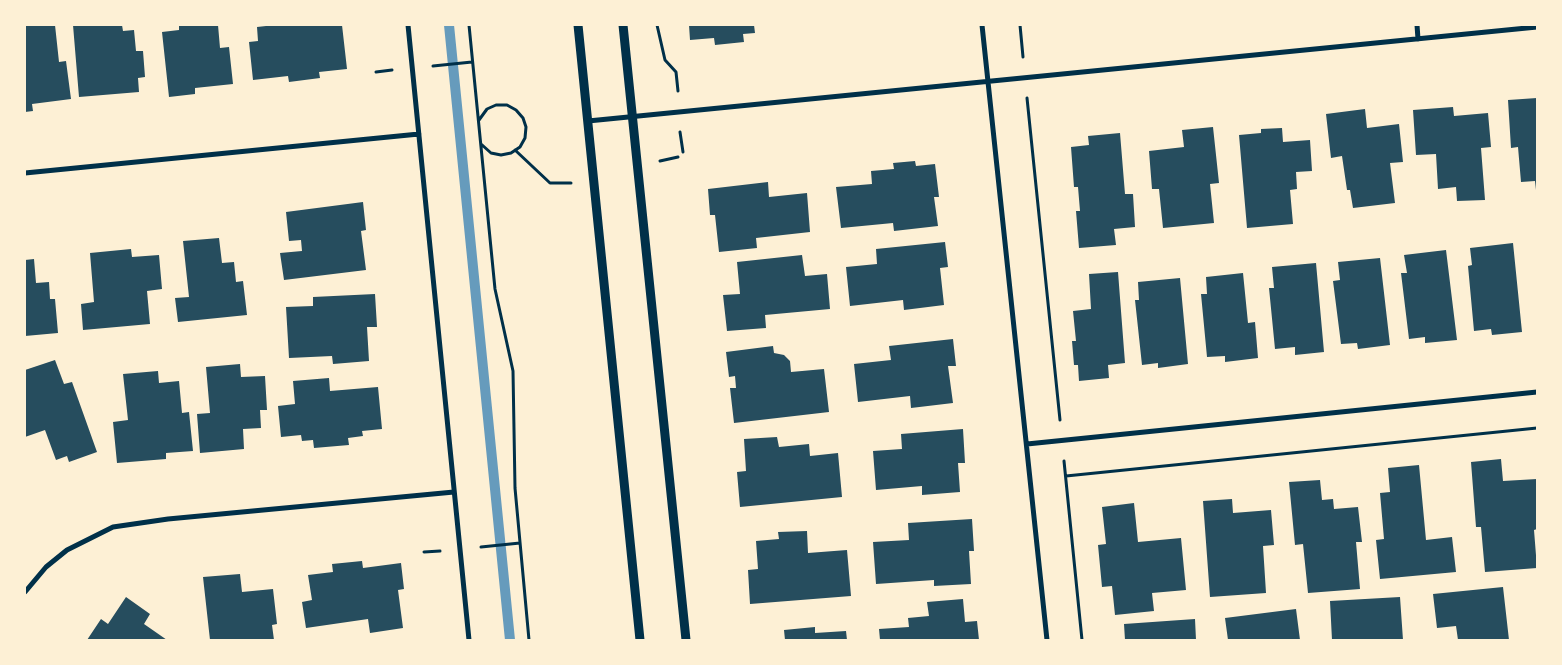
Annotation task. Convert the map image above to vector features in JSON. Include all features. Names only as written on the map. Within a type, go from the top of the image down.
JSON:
[{"type":"street","points":[[408,25],[469,640]]},
{"type":"street","points":[[578,25],[640,640]]},
{"type":"street","points":[[623,25],[686,640]]},
{"type":"street","points":[[982,25],[1047,640]]},
{"type":"street","points":[[1417,25],[1418,39]]},
{"type":"street","points":[[588,121],[1418,39],[1503,28],[1537,27]]},
{"type":"street","points":[[25,173],[420,134]]},
{"type":"street","points":[[1027,444],[1537,392]]},
{"type":"street","points":[[25,592],[46,567],[67,550],[113,527],[152,521],[454,492]]},
{"type":"path","points":[[469,25],[495,289],[513,371],[513,455],[529,640]]},
{"type":"path","points":[[657,25],[665,60],[676,72],[683,152]]},
{"type":"path","points":[[1020,25],[1059,415]]},
{"type":"path","points":[[446,64],[472,62]]},
{"type":"path","points":[[478,123],[479,117],[487,110],[496,106],[507,105],[516,110],[523,118],[526,127],[525,138],[520,147],[512,153],[501,155],[491,153],[480,141]]},
{"type":"path","points":[[1066,476],[1537,428]]},
{"type":"path","points":[[1065,467],[1082,640]]},
{"type":"path","points":[[494,545],[520,542]]},
{"type":"building","points":[[25,25],[55,25],[59,62],[66,61],[71,99],[32,104],[33,111],[25,112]]},
{"type":"building","points":[[73,25],[122,25],[123,31],[134,30],[136,51],[143,51],[145,77],[138,78],[139,92],[79,97]]},
{"type":"building","points":[[179,25],[218,25],[220,48],[229,47],[233,84],[195,88],[195,94],[169,97],[162,32],[179,30]]},
{"type":"building","points":[[275,25],[342,25],[347,69],[319,72],[320,78],[289,82],[288,76],[253,80],[249,42],[258,41],[257,27]]},
{"type":"building","points":[[689,25],[754,25],[755,33],[743,34],[744,42],[715,45],[714,38],[690,40]]},
{"type":"building","points":[[1537,98],[1536,190],[1535,181],[1521,182],[1518,147],[1511,148],[1508,100]]},
{"type":"building","points":[[1453,107],[1454,116],[1488,113],[1491,147],[1481,148],[1485,200],[1457,201],[1456,187],[1438,189],[1436,154],[1416,155],[1413,110]]},
{"type":"building","points":[[1365,109],[1367,128],[1399,124],[1403,162],[1390,163],[1395,203],[1353,208],[1350,190],[1347,190],[1342,156],[1331,158],[1326,114]]},
{"type":"building","points":[[1213,127],[1219,183],[1210,184],[1214,223],[1163,228],[1159,189],[1152,189],[1149,151],[1184,147],[1182,130]]},
{"type":"building","points":[[1282,128],[1283,142],[1310,140],[1312,171],[1296,172],[1297,189],[1290,190],[1293,224],[1247,228],[1239,135],[1261,133],[1261,129]]},
{"type":"building","points":[[1120,133],[1125,194],[1133,194],[1135,227],[1114,229],[1116,245],[1079,248],[1076,211],[1080,211],[1078,187],[1074,187],[1071,147],[1089,145],[1088,136]]},
{"type":"building","points":[[915,161],[916,166],[935,164],[939,197],[934,197],[938,226],[894,231],[893,223],[841,228],[836,187],[872,184],[871,171],[894,169],[893,163]]},
{"type":"building","points":[[768,182],[769,197],[807,193],[810,232],[756,238],[757,248],[719,252],[715,215],[710,215],[708,189]]},
{"type":"building","points":[[363,202],[366,230],[361,231],[366,270],[284,280],[280,253],[302,251],[301,240],[289,241],[286,212]]},
{"type":"building","points":[[219,238],[222,263],[234,262],[236,282],[243,281],[247,315],[178,322],[175,298],[189,297],[183,241]]},
{"type":"building","points":[[945,242],[948,267],[940,268],[944,305],[904,310],[903,300],[850,306],[846,267],[877,264],[876,249]]},
{"type":"building","points":[[1513,243],[1522,332],[1492,335],[1491,329],[1474,331],[1468,266],[1472,265],[1470,248]]},
{"type":"building","points":[[131,249],[132,257],[159,255],[162,289],[147,291],[150,324],[83,330],[81,304],[94,302],[90,253]]},
{"type":"building","points":[[1446,250],[1457,340],[1425,343],[1425,337],[1409,339],[1401,273],[1407,273],[1404,255]]},
{"type":"building","points":[[802,255],[805,276],[827,274],[830,309],[765,315],[766,328],[727,331],[723,295],[740,294],[737,262]]},
{"type":"building","points":[[1380,258],[1390,345],[1358,349],[1357,343],[1341,344],[1333,281],[1340,280],[1338,262]]},
{"type":"building","points":[[34,259],[36,283],[49,282],[50,299],[55,299],[58,333],[25,336],[25,260]]},
{"type":"building","points":[[1316,263],[1324,352],[1295,355],[1295,347],[1275,349],[1269,288],[1274,288],[1272,267]]},
{"type":"building","points":[[1118,272],[1125,363],[1108,365],[1109,378],[1079,381],[1078,365],[1074,365],[1072,341],[1076,341],[1073,311],[1091,309],[1089,274]]},
{"type":"building","points":[[1243,273],[1248,323],[1255,322],[1258,358],[1225,362],[1225,356],[1207,357],[1201,294],[1207,294],[1206,277]]},
{"type":"building","points":[[1180,278],[1188,364],[1158,368],[1158,363],[1142,365],[1135,300],[1139,300],[1138,282]]},
{"type":"building","points":[[375,294],[377,327],[367,327],[369,361],[333,364],[332,356],[289,358],[286,307],[313,306],[313,297]]},
{"type":"building","points":[[953,339],[956,366],[948,366],[953,403],[911,408],[910,396],[858,402],[854,364],[891,360],[889,346]]},
{"type":"building","points":[[773,346],[774,353],[784,355],[790,361],[791,372],[824,369],[829,412],[734,423],[730,388],[736,388],[735,376],[729,377],[726,352]]},
{"type":"building","points":[[55,360],[64,384],[72,382],[97,452],[69,462],[67,456],[56,460],[45,430],[25,437],[25,370]]},
{"type":"building","points":[[240,364],[241,377],[265,376],[267,410],[260,410],[261,428],[243,429],[244,449],[200,453],[197,414],[210,413],[206,367]]},
{"type":"building","points":[[158,371],[159,383],[179,381],[182,413],[189,412],[193,451],[166,453],[166,459],[117,463],[113,422],[128,420],[123,374]]},
{"type":"building","points":[[329,378],[330,391],[378,387],[382,429],[362,431],[363,436],[348,438],[349,445],[314,448],[313,440],[302,441],[301,435],[281,437],[278,406],[295,404],[293,381]]},
{"type":"building","points":[[963,429],[965,463],[958,463],[960,492],[922,495],[922,486],[876,490],[873,451],[902,449],[901,434]]},
{"type":"building","points":[[777,437],[779,447],[809,444],[810,456],[838,453],[842,497],[740,507],[737,472],[746,471],[744,439]]},
{"type":"building","points":[[1501,459],[1503,481],[1537,479],[1537,529],[1534,530],[1537,568],[1485,572],[1481,527],[1476,527],[1471,462]]},
{"type":"building","points":[[1419,465],[1426,540],[1452,537],[1456,572],[1380,579],[1376,540],[1384,539],[1380,493],[1390,492],[1388,468]]},
{"type":"building","points":[[1320,480],[1322,500],[1333,499],[1334,509],[1358,507],[1362,542],[1356,542],[1360,589],[1308,593],[1303,544],[1295,545],[1289,482]]},
{"type":"building","points":[[1232,499],[1233,513],[1271,510],[1274,545],[1263,546],[1266,593],[1210,597],[1203,501]]},
{"type":"building","points":[[1134,503],[1138,542],[1181,538],[1186,590],[1152,593],[1154,611],[1115,615],[1112,586],[1102,587],[1098,545],[1106,544],[1102,507]]},
{"type":"building","points":[[972,519],[974,551],[969,551],[971,584],[934,586],[934,580],[876,584],[873,542],[909,540],[908,523]]},
{"type":"building","points":[[807,531],[808,553],[847,550],[851,596],[750,604],[748,570],[758,569],[756,541],[779,539],[778,532]]},
{"type":"building","points":[[362,561],[363,568],[401,563],[404,589],[398,590],[403,628],[370,633],[368,619],[306,628],[302,602],[312,600],[308,575],[333,572],[332,564]]},
{"type":"building","points":[[240,574],[242,592],[273,589],[277,624],[272,625],[274,640],[210,640],[203,577]]},
{"type":"building","points":[[1503,587],[1509,640],[1458,640],[1456,626],[1437,628],[1433,594]]},
{"type":"building","points":[[126,597],[150,614],[144,624],[167,640],[87,640],[101,619],[108,624]]},
{"type":"building","points":[[1400,597],[1403,640],[1332,640],[1330,601]]},
{"type":"building","points":[[963,599],[965,622],[977,621],[979,640],[880,640],[879,629],[909,627],[908,618],[929,616],[927,602]]},
{"type":"building","points":[[1296,609],[1300,640],[1228,640],[1225,618]]},
{"type":"building","points":[[1195,619],[1196,640],[1125,640],[1124,624]]},
{"type":"building","points":[[815,627],[815,633],[846,631],[847,640],[785,640],[784,630]]},
{"type":"waterway","points":[[449,25],[510,640]]}]
